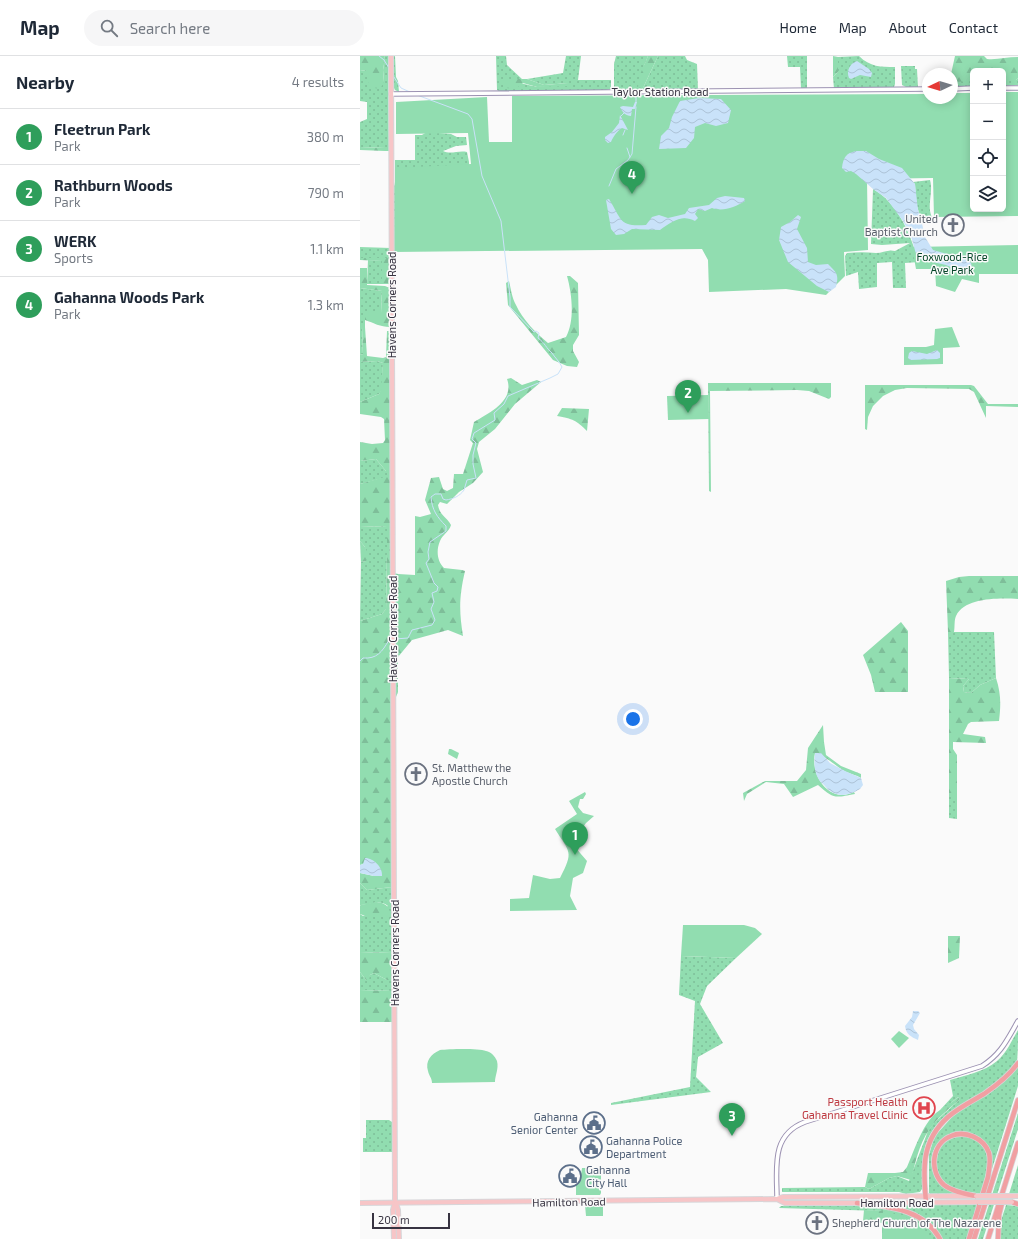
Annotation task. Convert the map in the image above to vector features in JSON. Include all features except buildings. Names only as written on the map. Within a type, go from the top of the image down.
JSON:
[{"type":"highway","points":[[926,1200],[925,1158],[930,1140],[936,1129],[949,1116],[996,1086],[1018,1064]]},
{"type":"highway","points":[[974,1239],[1018,1100]]},
{"type":"highway","points":[[969,1239],[988,1177],[990,1168],[989,1153],[982,1142],[969,1135],[960,1134],[950,1136],[942,1142],[935,1154],[934,1165],[937,1176],[944,1185],[956,1191],[976,1196]]},
{"type":"highway","points":[[988,1239],[1018,1143]]},
{"type":"highway","points":[[998,1239],[999,1215],[1018,1143]]},
{"type":"highway","points":[[1012,1202],[1018,1203]]},
{"type":"highway","points":[[857,1203],[904,1210],[915,1215],[928,1224],[940,1239]]},
{"type":"main road","name":"Havens Corners Road","points":[[391,56],[395,1202]]},
{"type":"main road","points":[[958,88],[970,88]]},
{"type":"main road","points":[[1006,88],[1018,88]]},
{"type":"main road","name":"Taylor Station Road","points":[[391,94],[922,89]]},
{"type":"main road","points":[[777,1199],[778,1149],[782,1140],[792,1128],[807,1121],[982,1066],[993,1059],[1018,1022]]},
{"type":"main road","name":"Hamilton Road","points":[[777,1199],[784,1202],[857,1203],[976,1196],[1018,1196]]},
{"type":"main road","name":"Hamilton Road","points":[[360,1203],[777,1199],[783,1197],[1012,1202]]},
{"type":"main road","points":[[394,1239],[393,1210],[395,1202]]},
{"type":"main road","points":[[395,1202],[398,1210],[399,1239]]},
{"type":"green space","points":[[360,56],[384,56],[384,82],[380,89],[369,87],[366,70],[360,71]]},
{"type":"green space","points":[[384,56],[388,56],[389,151],[385,151],[385,148],[360,147],[360,122],[367,119],[367,102],[360,101],[360,71],[366,70],[384,82]]},
{"type":"green space","points":[[395,56],[396,77],[399,92],[394,88]]},
{"type":"green space","points":[[496,56],[506,56],[507,65],[522,79],[502,79],[537,87],[569,83],[544,85],[527,79],[563,73],[566,56],[581,56],[578,80],[611,80],[611,89],[501,92],[497,90]]},
{"type":"green space","points":[[616,56],[648,56],[644,66],[643,88],[658,56],[685,56],[687,60],[697,64],[698,90],[616,90],[614,88],[614,64]]},
{"type":"green space","points":[[648,56],[658,56],[643,88],[638,88],[639,77]]},
{"type":"green space","points":[[787,56],[807,56],[807,89],[801,89],[800,67],[788,67]]},
{"type":"green space","points":[[833,56],[838,57],[838,72],[833,77]]},
{"type":"green space","points":[[859,56],[863,60],[872,64],[895,67],[894,87],[834,89],[833,77],[838,72],[838,57]]},
{"type":"green space","points":[[955,56],[984,56],[987,59],[1018,57],[1018,78],[1016,80],[1006,80],[1006,68],[970,68],[970,81],[958,82],[958,68],[952,68]]},
{"type":"green space","points":[[901,66],[915,66],[915,69],[917,69],[918,88],[908,88],[902,85]]},
{"type":"green space","points":[[1018,78],[1018,85],[1006,86],[1006,80],[1016,80]]},
{"type":"green space","points":[[502,79],[527,79],[544,85],[570,83],[573,86],[537,87],[523,83],[516,88],[509,88],[504,87]]},
{"type":"green space","points":[[958,81],[970,81],[970,86],[958,87]]},
{"type":"green space","points":[[1006,92],[1018,92],[1018,216],[934,217],[933,178],[867,179],[868,250],[844,252],[845,276],[826,295],[786,289],[709,292],[708,260],[702,249],[393,252],[397,168],[471,164],[468,133],[396,134],[396,102],[487,97],[489,142],[512,142],[512,96],[922,94],[922,104],[958,104],[958,93],[970,93],[970,212],[1006,212]]},
{"type":"green space","points":[[427,132],[466,137],[467,145],[456,146],[443,151],[449,153],[467,152],[469,168],[394,253],[393,193],[395,182],[395,160],[415,160],[415,135],[422,135]]},
{"type":"green space","points":[[360,147],[385,148],[385,151],[360,150]]},
{"type":"green space","points":[[930,180],[930,211],[934,220],[921,219],[916,203],[915,184],[913,182]]},
{"type":"green space","points":[[873,189],[882,195],[897,211],[916,251],[919,262],[905,263],[906,288],[893,288],[892,262],[877,263],[877,287],[859,289],[858,272],[846,276],[845,256],[847,253],[876,253],[890,250],[895,251],[910,243],[882,245],[871,244]]},
{"type":"green space","name":"Foxwood-Rice Ave Park","points":[[1018,245],[1018,274],[979,274],[979,283],[962,279],[955,292],[936,286],[935,269],[916,269],[912,247]]},
{"type":"green space","points":[[360,247],[391,248],[389,284],[367,284],[368,260],[382,261],[382,282],[388,258],[360,258]]},
{"type":"green space","points":[[360,258],[388,258],[388,283],[382,283],[382,261],[360,260]]},
{"type":"green space","points":[[360,268],[367,268],[367,285],[385,286],[390,288],[390,327],[380,326],[365,320],[365,313],[381,313],[382,291],[360,288]]},
{"type":"green space","points":[[567,276],[570,276],[578,283],[579,335],[573,345],[573,351],[579,362],[577,367],[567,366],[553,360],[508,305],[506,283],[509,281],[519,310],[530,326],[539,335],[548,343],[566,337],[572,315]]},
{"type":"green space","points":[[360,288],[382,291],[381,313],[365,314],[365,327],[362,327],[363,354],[360,355]]},
{"type":"green space","points":[[362,327],[365,327],[367,356],[386,357],[387,331],[390,331],[391,471],[386,471],[376,459],[360,461],[360,442],[372,444],[383,443],[385,440],[384,419],[381,417],[360,414],[360,402],[379,394],[381,390],[383,363],[377,361],[360,362],[360,355],[363,354]]},
{"type":"green space","points":[[952,327],[960,347],[943,348],[943,364],[904,365],[904,347],[926,347],[934,345],[935,329]]},
{"type":"green space","points":[[377,361],[383,363],[382,390],[379,394],[360,402],[360,362]]},
{"type":"green space","points":[[511,378],[522,385],[537,380],[541,382],[515,404],[495,429],[479,442],[477,449],[483,472],[473,483],[459,492],[447,504],[440,502],[438,505],[440,512],[451,525],[439,544],[438,555],[440,562],[444,568],[465,571],[460,604],[463,636],[448,630],[412,640],[398,657],[398,574],[415,575],[415,516],[420,517],[431,514],[425,500],[431,478],[439,477],[443,489],[447,491],[453,488],[454,474],[463,474],[473,443],[470,440],[474,422],[493,410],[504,400],[508,387],[507,379]]},
{"type":"green space","points":[[708,383],[831,383],[831,397],[829,399],[809,391],[797,390],[710,391],[711,492],[709,491]]},
{"type":"green space","points":[[865,385],[971,385],[974,386],[988,404],[1018,404],[1018,407],[986,406],[986,418],[974,392],[969,389],[907,388],[895,390],[883,396],[873,406],[868,417],[867,430],[865,429]]},
{"type":"green space","points":[[708,395],[709,419],[668,420],[667,396]]},
{"type":"green space","points":[[562,408],[589,409],[587,431],[574,420],[557,416]]},
{"type":"green space","points":[[376,459],[386,471],[391,471],[391,476],[360,484],[360,461]]},
{"type":"green space","points":[[391,476],[390,548],[387,548],[387,526],[360,527],[360,484]]},
{"type":"green space","points":[[387,526],[387,547],[390,548],[390,553],[387,553],[386,609],[382,614],[360,621],[361,562],[366,561],[365,547],[360,541],[360,527]]},
{"type":"green space","points":[[360,541],[365,547],[369,556],[366,561],[361,562]]},
{"type":"green space","points":[[387,553],[390,553],[392,887],[367,890],[360,883],[360,873],[374,876],[363,864],[360,865],[360,621],[382,614],[386,609]]},
{"type":"green space","points":[[394,573],[398,574],[398,692],[396,697]]},
{"type":"green space","points":[[969,576],[1018,576],[1018,599],[984,600],[967,605],[956,616],[954,632],[948,632],[946,581]]},
{"type":"green space","points":[[901,622],[908,631],[908,692],[875,692],[871,675],[863,655]]},
{"type":"green space","points":[[948,632],[994,632],[996,678],[980,685],[971,693],[964,692],[963,686],[969,679],[949,678]]},
{"type":"green space","points":[[949,678],[969,679],[963,686],[964,692],[971,693],[980,685],[996,678],[1000,699],[999,721],[971,722],[968,724],[963,734],[985,737],[986,743],[953,742],[953,749],[957,755],[957,797],[949,797]]},
{"type":"green space","points":[[823,725],[826,755],[841,766],[861,774],[861,778],[846,772],[823,756],[815,753],[815,767],[820,780],[824,786],[835,794],[844,795],[854,792],[855,794],[838,797],[831,795],[818,785],[793,797],[784,784],[766,782],[747,794],[744,801],[743,793],[765,781],[797,781],[806,770],[808,748]]},
{"type":"green space","points":[[449,749],[459,753],[457,759],[448,754]]},
{"type":"green space","points":[[585,792],[586,794],[583,799],[580,799],[578,807],[583,813],[594,816],[586,823],[573,841],[574,846],[587,861],[583,873],[573,878],[570,896],[577,910],[510,911],[510,899],[529,898],[533,875],[550,879],[560,878],[569,857],[567,848],[555,829],[577,814],[569,801]]},
{"type":"green space","points":[[949,797],[957,797],[957,819],[949,818]]},
{"type":"green space","points":[[360,883],[367,890],[392,887],[392,952],[360,953],[360,914],[363,916],[388,906],[378,903],[360,906]]},
{"type":"green space","points":[[376,902],[383,903],[388,907],[390,912],[388,917],[370,917],[360,914],[361,905]]},
{"type":"green space","points":[[683,925],[744,925],[755,928],[762,934],[736,958],[681,956]]},
{"type":"green space","points":[[948,936],[960,936],[959,958],[948,963]]},
{"type":"green space","points":[[392,952],[393,980],[387,980],[374,973],[370,975],[369,980],[366,980],[360,972],[360,953]]},
{"type":"green space","points":[[681,956],[736,958],[707,986],[700,1004],[723,1043],[698,1057],[696,1077],[711,1092],[611,1105],[611,1103],[690,1087],[695,1001],[679,995]]},
{"type":"green space","points":[[360,972],[366,980],[374,973],[387,980],[393,980],[393,991],[360,990]]},
{"type":"green space","points":[[360,990],[393,991],[393,1022],[360,1022]]},
{"type":"green space","points":[[1018,1030],[1017,1061],[1012,1069],[995,1085],[942,1119],[930,1135],[924,1151],[922,1189],[920,1192],[906,1194],[899,1192],[782,1192],[782,1188],[865,1187],[869,1189],[889,1178],[897,1176],[909,1181],[928,1131],[933,1124],[960,1099],[958,1097],[940,1110],[953,1096],[950,1080],[975,1073],[992,1065],[1009,1047]]},
{"type":"green space","points":[[899,1031],[909,1038],[899,1048],[891,1039]]},
{"type":"green space","points":[[470,1049],[490,1052],[497,1061],[498,1067],[495,1082],[432,1083],[427,1064],[431,1056],[440,1050]]},
{"type":"green space","points":[[1018,1065],[1018,1086],[992,1169],[985,1145],[962,1133],[950,1137],[941,1141],[935,1147],[932,1157],[932,1168],[939,1182],[957,1194],[932,1195],[929,1193],[929,1155],[934,1137],[953,1116]]},
{"type":"green space","points":[[958,1097],[960,1099],[936,1121],[929,1130],[918,1154],[911,1180],[897,1176],[889,1178],[869,1189],[865,1187],[868,1173],[903,1172],[907,1167],[920,1136],[929,1121],[940,1110]]},
{"type":"green space","points":[[1018,1113],[1018,1129],[983,1239],[978,1239]]},
{"type":"green space","points":[[366,1120],[389,1120],[392,1122],[392,1152],[363,1152],[363,1138],[366,1138]]},
{"type":"green space","points":[[960,1135],[969,1137],[979,1142],[987,1155],[987,1170],[981,1193],[958,1190],[946,1184],[938,1174],[936,1161],[939,1148],[948,1139]]},
{"type":"green space","points":[[1018,1165],[1018,1194],[1009,1194]]},
{"type":"green space","points":[[582,1168],[586,1168],[586,1171],[597,1171],[597,1168],[601,1168],[600,1195],[576,1195],[576,1182],[580,1182]]},
{"type":"green space","points":[[890,1204],[977,1205],[967,1239],[942,1239],[925,1220],[890,1206]]},
{"type":"green space","points":[[585,1205],[601,1205],[603,1207],[603,1216],[586,1216]]},
{"type":"green space","points":[[850,1205],[869,1206],[902,1212],[922,1222],[938,1239],[927,1239],[883,1211],[779,1208],[781,1206]]},
{"type":"green space","points":[[1006,1205],[1018,1206],[1018,1239],[999,1239],[999,1227]]},
{"type":"green space","points":[[864,1210],[883,1211],[906,1217],[927,1239],[882,1239],[882,1223],[863,1221]]},
{"type":"green space","points":[[883,1211],[906,1217],[930,1239],[882,1239]]},
{"type":"water","points":[[857,61],[869,69],[872,73],[871,77],[860,75],[851,79],[849,78],[849,68]]},
{"type":"water","points":[[699,98],[721,99],[731,110],[728,123],[716,126],[705,123],[695,127],[694,138],[686,148],[659,149],[661,136],[669,128],[672,117],[680,101]]},
{"type":"water","points":[[635,102],[637,102],[635,109],[632,109],[631,116],[624,113],[620,107],[633,107]]},
{"type":"water","points":[[620,115],[628,130],[622,128],[615,134],[611,142],[608,143],[605,140],[605,137],[612,132],[619,123]]},
{"type":"water","points":[[856,151],[866,151],[879,159],[902,168],[915,184],[918,210],[925,237],[933,250],[968,260],[971,263],[972,268],[969,271],[962,272],[946,265],[920,259],[916,254],[911,236],[903,221],[886,198],[856,174],[851,171],[846,172],[842,168],[843,161],[846,156]]},
{"type":"water","points":[[725,196],[744,198],[745,201],[725,209],[712,208],[705,211],[698,209],[695,214],[698,218],[695,221],[686,218],[672,222],[660,230],[632,229],[624,234],[616,235],[611,229],[606,200],[609,199],[622,221],[631,225],[646,225],[652,217],[659,215],[668,218],[685,214],[689,208],[709,205],[717,198]]},
{"type":"water","points":[[798,215],[801,217],[797,229],[807,248],[808,262],[816,265],[828,264],[836,274],[836,287],[829,292],[817,286],[788,262],[779,240],[781,227]]},
{"type":"water","points":[[937,350],[940,353],[940,358],[937,359],[910,360],[908,358],[909,353],[912,351],[927,354]]},
{"type":"water","points":[[815,753],[821,753],[830,763],[861,778],[863,785],[855,792],[846,795],[832,792],[820,781],[817,775],[814,759]]},
{"type":"water","points":[[365,858],[372,860],[377,864],[381,870],[382,876],[360,873],[360,865],[363,864]]},
{"type":"water","points":[[913,1011],[918,1011],[920,1013],[913,1025],[914,1029],[919,1035],[918,1040],[909,1035],[905,1026],[912,1017]]},
{"type":"waterway","points":[[379,56],[384,60],[389,68]]},
{"type":"waterway","points":[[392,74],[401,88],[410,92]]},
{"type":"waterway","points":[[395,639],[408,638],[412,630],[432,625],[435,620],[431,609],[434,602],[432,593],[437,591],[438,587],[434,583],[426,563],[429,559],[428,552],[430,542],[446,531],[446,526],[440,520],[432,506],[431,497],[435,494],[441,494],[443,499],[446,500],[460,494],[464,490],[467,480],[476,478],[473,464],[473,455],[476,443],[472,439],[474,433],[495,420],[494,413],[504,404],[508,396],[558,374],[562,367],[552,353],[538,338],[539,333],[536,331],[534,332],[510,307],[501,221],[482,176],[472,119],[468,114],[417,95]]},
{"type":"waterway","points":[[636,97],[636,102]]},
{"type":"waterway","points":[[609,186],[616,169],[628,160],[632,154],[636,107]]},
{"type":"waterway","points":[[621,116],[624,113]]},
{"type":"waterway","points":[[623,135],[625,130]]},
{"type":"waterway","points":[[627,148],[630,157]]},
{"type":"waterway","points":[[360,661],[363,658],[376,656],[389,640],[392,640]]},
{"type":"place","name":"Gahanna Woods Park","points":[[632,194]]},
{"type":"place","name":"United Baptist Church","points":[[953,225]]},
{"type":"place","name":"Rathburn Woods","points":[[688,413]]},
{"type":"place","name":"St. Matthew the Apostle Church","points":[[416,774]]},
{"type":"place","name":"Fleetrun Park","points":[[575,855]]},
{"type":"place","name":"Passport Health Gahanna Travel Clinic","points":[[924,1108]]},
{"type":"place","name":"Gahanna Senior Center","points":[[594,1123]]},
{"type":"place","name":"WERK","points":[[732,1136]]},
{"type":"place","name":"Gahanna Police Department","points":[[591,1147]]},
{"type":"place","name":"Gahanna City Hall","points":[[570,1176]]},
{"type":"place","name":"Shepherd Church of The Nazarene","points":[[817,1223]]}]
